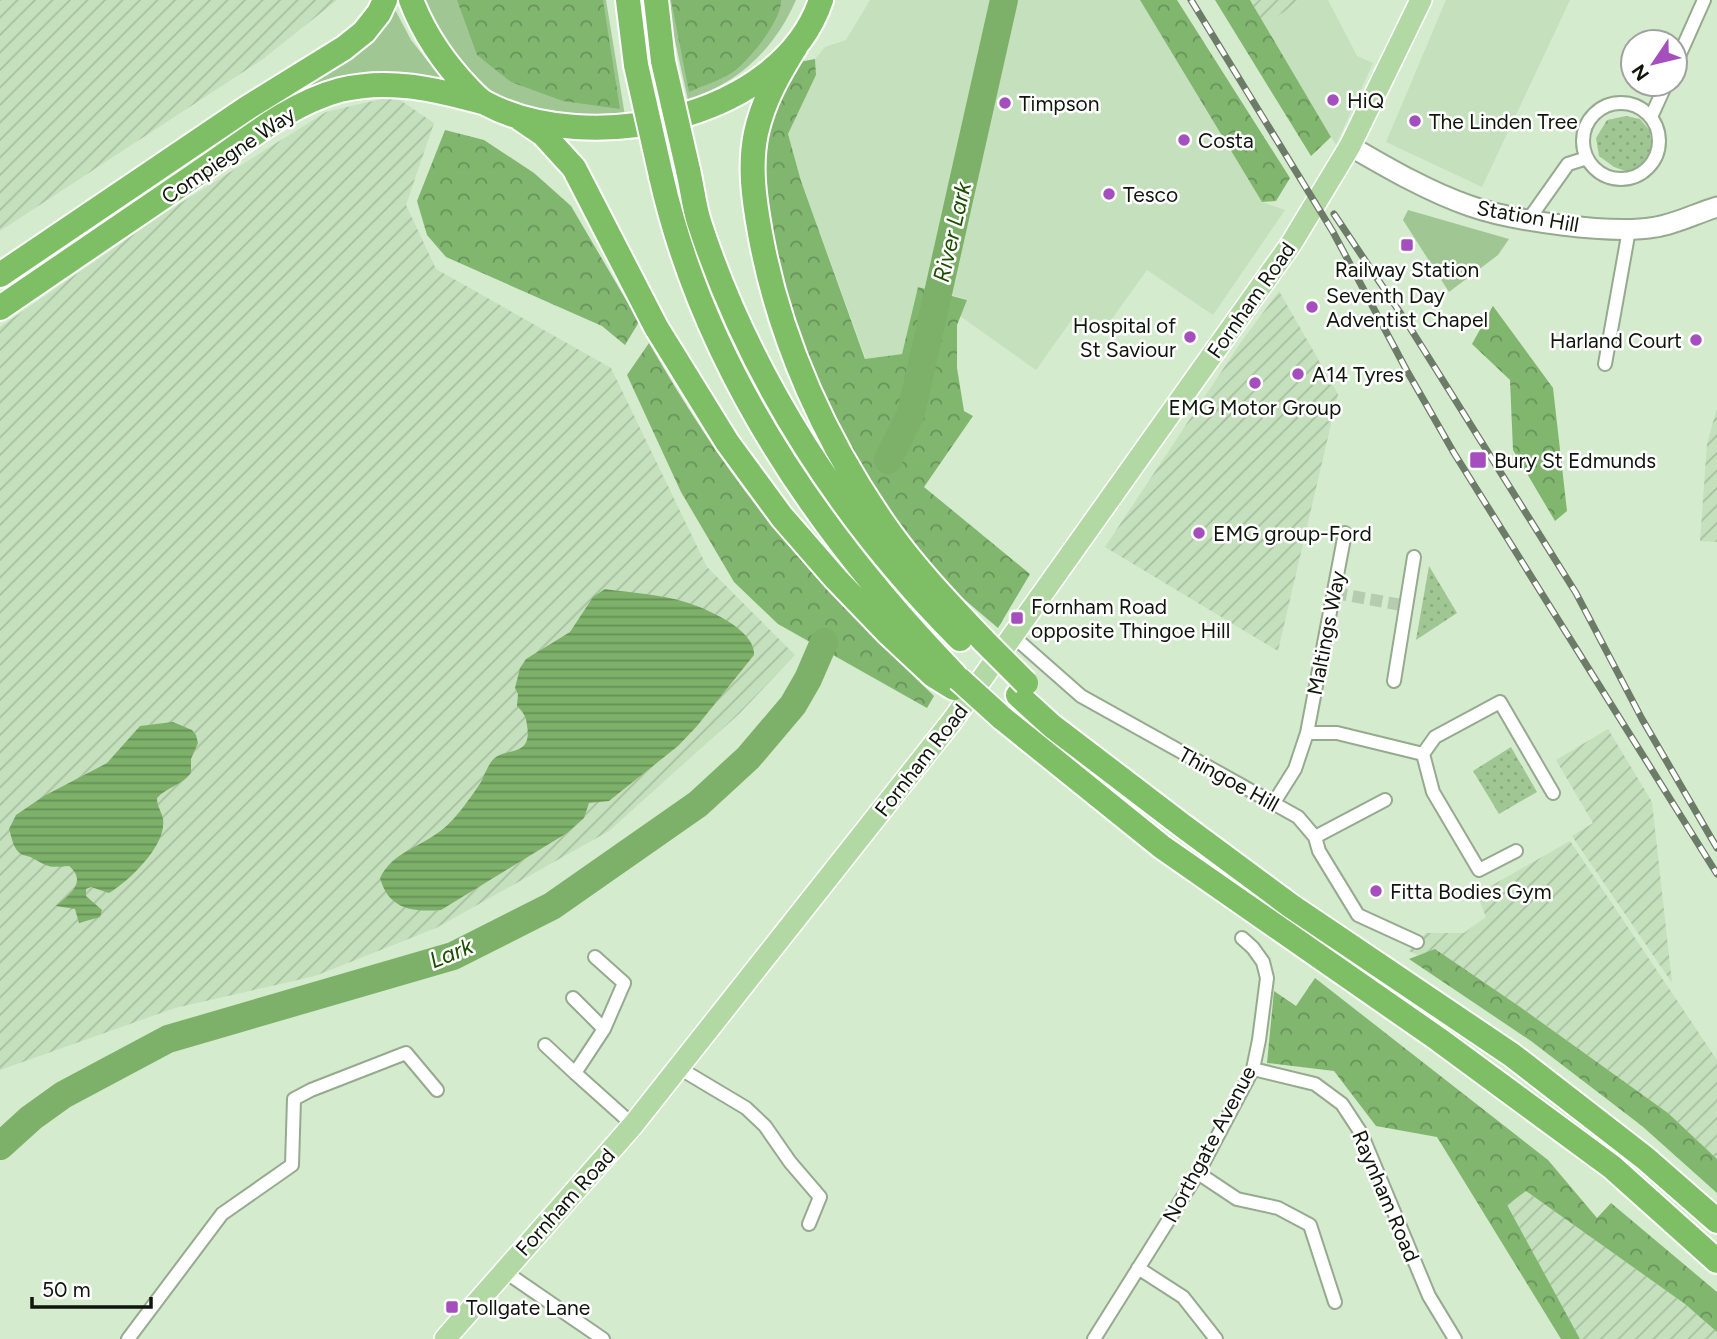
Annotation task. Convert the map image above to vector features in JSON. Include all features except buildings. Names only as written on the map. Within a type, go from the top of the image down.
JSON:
[{"type":"highway","name":"Compiegne Way","points":[[0,275],[247,108],[344,48],[364,32],[379,13],[385,0]]},
{"type":"highway","points":[[411,0],[440,57],[482,102],[522,119],[553,126],[605,128],[632,125],[701,109],[749,87],[796,46]]},
{"type":"highway","points":[[628,0],[636,65],[672,226],[707,317],[739,385],[777,451],[814,507],[867,578],[957,684],[993,710],[1161,847],[1438,1040],[1612,1167],[1717,1261]]},
{"type":"highway","points":[[656,0],[663,61],[699,220],[733,308],[765,376],[798,434],[886,558],[935,614],[980,648],[1022,689],[1052,726],[1292,906],[1512,1055],[1645,1158],[1717,1222]]},
{"type":"highway","points":[[821,0],[778,75],[756,132],[752,167],[762,246],[777,302],[798,363],[838,452],[891,534],[980,648]]},
{"type":"highway","name":"Compiegne Way","points":[[0,308],[268,126],[319,97],[341,90],[389,84],[416,86],[482,102]]},
{"type":"highway","points":[[522,119],[543,134],[574,168],[656,327],[727,442],[782,517],[835,579],[933,676],[957,684]]},
{"type":"main road","name":"Fornham Road","points":[[445,1339],[633,1125],[944,732],[1271,275],[1350,146],[1421,0]]},
{"type":"street","points":[[1689,34],[1704,0]]},
{"type":"street","points":[[1651,117],[1660,98]]},
{"type":"street","points":[[1624,103],[1637,106],[1651,117],[1657,128],[1660,142],[1658,153],[1647,170],[1628,179],[1602,175],[1587,158],[1583,139],[1586,126],[1602,108],[1624,103]]},
{"type":"street","name":"Station Hill","points":[[1350,146],[1409,178],[1471,206],[1529,219],[1629,230],[1657,227],[1717,207]]},
{"type":"street","points":[[1529,219],[1568,164],[1587,158]]},
{"type":"street","points":[[1605,364],[1629,230]]},
{"type":"street","name":"Maltings Way","points":[[1273,804],[1295,769],[1307,733],[1345,533]]},
{"type":"street","points":[[1394,681],[1414,557]]},
{"type":"street","name":"Thingoe Hill","points":[[1013,637],[1080,696],[1298,817],[1315,837],[1319,851],[1358,915],[1417,942]]},
{"type":"street","points":[[1516,851],[1479,870],[1433,792],[1423,754],[1435,737],[1500,702],[1553,793]]},
{"type":"street","points":[[1307,733],[1337,733],[1423,754]]},
{"type":"street","points":[[1315,837],[1385,800]]},
{"type":"street","name":"Northgate Avenue","points":[[1094,1339],[1198,1173],[1253,1069],[1267,978],[1263,962],[1242,939]]},
{"type":"street","points":[[575,1073],[604,1028],[624,983],[595,957]]},
{"type":"street","points":[[573,998],[604,1028]]},
{"type":"street","points":[[545,1045],[633,1125]]},
{"type":"street","points":[[128,1339],[222,1214],[292,1165],[294,1099],[406,1053],[437,1090]]},
{"type":"street","points":[[679,1068],[746,1108],[765,1126],[790,1163],[821,1197],[809,1224]]},
{"type":"street","name":"Raynham Road","points":[[1253,1069],[1315,1084],[1342,1104],[1361,1133],[1429,1296],[1455,1339]]},
{"type":"street","points":[[1198,1173],[1237,1199],[1278,1208],[1310,1225],[1335,1302]]},
{"type":"street","points":[[1139,1268],[1182,1297],[1216,1339]]},
{"type":"street","points":[[504,1271],[603,1339]]},
{"type":"shaded area","points":[[0,0],[337,0],[263,59],[0,231]]},
{"type":"shaded area","points":[[390,0],[411,40],[445,83],[345,77],[323,82],[283,98],[313,82],[343,61]]},
{"type":"shaded area","points":[[414,0],[606,0],[625,116],[545,118],[473,85]]},
{"type":"shaded area","points":[[666,0],[796,0],[777,34],[753,62],[723,84],[688,100]]},
{"type":"shaded area","points":[[870,0],[1140,0],[1262,202],[1285,210],[1213,315],[1147,270],[1109,323],[1095,319],[1090,330],[1073,318],[1036,370],[960,316],[967,299],[918,287],[902,354],[866,359],[801,181],[788,134],[816,75],[815,59],[825,47],[846,40]]},
{"type":"shaded area","points":[[1250,0],[1304,0],[1264,24]]},
{"type":"shaded area","name":"HiQ","points":[[1304,0],[1328,0],[1357,56],[1373,63],[1336,145],[1264,24]]},
{"type":"shaded area","points":[[1446,0],[1570,0],[1482,187],[1386,142]]},
{"type":"shaded area","points":[[394,96],[434,123],[406,205],[436,269],[611,368],[707,567],[795,655],[739,714],[609,831],[436,928],[315,976],[175,1008],[0,1070],[0,327],[160,216],[326,112]]},
{"type":"shaded area","points":[[1626,116],[1640,119],[1650,131],[1652,150],[1644,164],[1628,172],[1614,167],[1599,156],[1596,138],[1607,120]]},
{"type":"shaded area","points":[[1408,210],[1509,239],[1498,255],[1449,292],[1403,220]]},
{"type":"shaded area","points":[[1279,291],[1338,394],[1278,651],[1105,547],[1239,345]]},
{"type":"shaded area","points":[[1717,408],[1717,542],[1700,541],[1707,444]]},
{"type":"shaded area","points":[[1429,566],[1457,613],[1416,640]]},
{"type":"shaded area","points":[[605,589],[666,597],[705,609],[739,629],[747,637],[754,655],[678,746],[609,801],[589,803],[584,818],[567,833],[441,910],[412,909],[396,903],[389,897],[380,878],[385,869],[399,856],[431,838],[450,822],[473,794],[496,757],[521,748],[526,743],[527,722],[517,706],[518,694],[515,688],[520,668],[526,659],[570,632],[593,597]]},
{"type":"shaded area","points":[[173,722],[192,730],[196,735],[198,743],[191,759],[191,773],[157,798],[163,829],[153,851],[136,871],[109,893],[91,887],[86,889],[86,896],[102,910],[100,917],[79,923],[75,909],[56,906],[77,883],[74,872],[69,866],[49,866],[21,854],[14,846],[9,829],[16,815],[44,796],[107,763],[140,726]]},
{"type":"shaded area","points":[[1608,729],[1652,802],[1672,983],[1572,836],[1593,823],[1556,760]]},
{"type":"shaded area","points":[[1511,747],[1537,792],[1499,814],[1473,771]]},
{"type":"shaded area","points":[[1570,841],[1717,1060],[1717,1159],[1668,1113],[1523,1009],[1409,951],[1426,933],[1464,933],[1486,917],[1477,894]]},
{"type":"shaded area","points":[[1526,1191],[1685,1304],[1717,1332],[1717,1339],[1580,1339],[1506,1205]]},
{"type":"green space","points":[[457,0],[603,0],[620,109],[563,101],[511,82],[477,55]]},
{"type":"green space","points":[[671,0],[781,0],[772,26],[744,62],[715,82],[689,92]]},
{"type":"green space","points":[[1140,0],[1177,0],[1290,178],[1276,201],[1262,202]]},
{"type":"green space","points":[[1215,0],[1250,0],[1331,137],[1311,156]]},
{"type":"green space","points":[[815,59],[816,75],[788,134],[801,181],[865,359],[902,354],[918,287],[967,300],[957,325],[957,368],[964,411],[973,416],[924,487],[1030,574],[998,628],[952,589],[910,541],[853,460],[810,373],[782,295],[759,154],[767,122],[799,62]]},
{"type":"green space","points":[[445,130],[484,140],[534,173],[571,206],[639,322],[625,345],[602,326],[446,257],[427,235],[417,201]]},
{"type":"green space","points":[[1493,306],[1553,388],[1567,511],[1555,521],[1513,450],[1510,380],[1472,344]]},
{"type":"green space","points":[[649,343],[709,441],[760,511],[834,596],[934,696],[927,708],[778,624],[734,582],[681,492],[627,375]]},
{"type":"green space","points":[[1435,949],[1668,1113],[1717,1159],[1717,1193],[1642,1126],[1531,1041],[1409,959]]},
{"type":"green space","points":[[1315,978],[1548,1160],[1597,1218],[1611,1203],[1717,1292],[1717,1332],[1685,1304],[1526,1191],[1507,1205],[1580,1339],[1561,1339],[1437,1137],[1376,1126],[1334,1071],[1267,1063],[1274,991],[1296,1006]]},
{"type":"waterway","name":"River Lark","points":[[888,460],[911,413],[1004,0]]},
{"type":"waterway","name":"Lark","points":[[0,1146],[31,1118],[63,1095],[168,1039],[453,956],[552,906],[698,804],[748,758],[793,705],[824,642]]},
{"type":"tunnel","points":[[1335,593],[1407,606]]},
{"type":"railway","points":[[1191,0],[1333,232],[1454,453],[1717,874]]},
{"type":"railway","points":[[1334,214],[1407,323],[1576,593],[1642,719],[1717,848]]},
{"type":"place","name":"HiQ","points":[[1333,100]]},
{"type":"place","name":"Timpson","points":[[1005,103]]},
{"type":"place","name":"The Linden Tree","points":[[1415,121]]},
{"type":"place","name":"Costa","points":[[1184,140]]},
{"type":"place","name":"Tesco","points":[[1109,194]]},
{"type":"place","name":"Railway Station","points":[[1407,245]]},
{"type":"place","name":"Seventh Day Adventist Chapel","points":[[1312,307]]},
{"type":"place","name":"Hospital of St Saviour","points":[[1190,337]]},
{"type":"place","name":"Harland Court","points":[[1696,340]]},
{"type":"place","name":"A14 Tyres","points":[[1298,374]]},
{"type":"place","name":"EMG Motor Group","points":[[1255,383]]},
{"type":"place","name":"Bury St Edmunds","points":[[1478,460]]},
{"type":"place","name":"EMG group-Ford","points":[[1199,533]]},
{"type":"place","name":"Fornham Road opposite Thingoe Hill","points":[[1017,618]]},
{"type":"place","name":"Fitta Bodies Gym","points":[[1376,891]]},
{"type":"place","name":"Tollgate Lane","points":[[452,1307]]}]
